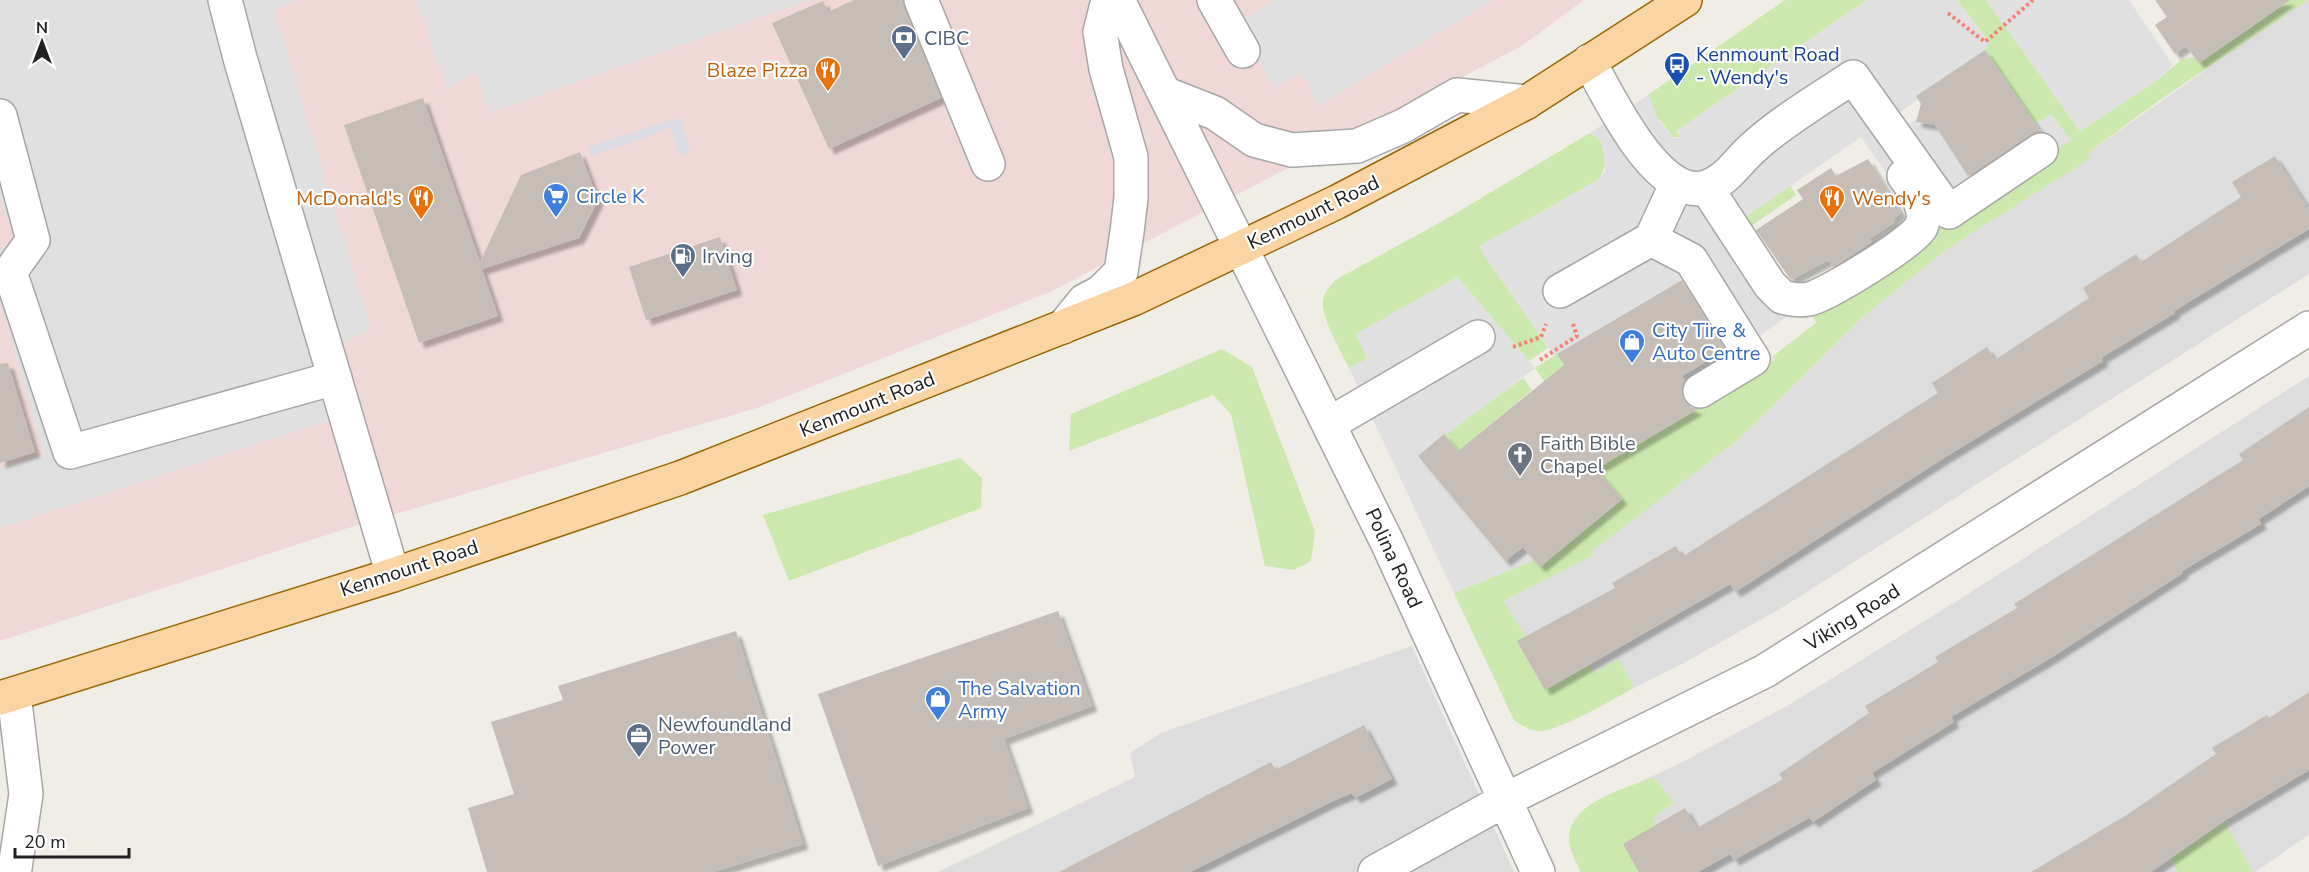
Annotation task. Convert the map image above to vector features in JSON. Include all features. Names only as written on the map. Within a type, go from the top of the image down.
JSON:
[{"type":"main road","name":"Kenmount Road","points":[[7,696],[393,575],[680,478],[1134,299],[1337,202],[1527,102],[1685,0]]},
{"type":"street","points":[[225,0],[240,58],[393,575]]},
{"type":"street","points":[[921,0],[988,164]]},
{"type":"street","points":[[1064,327],[1084,301],[1101,292],[1121,272],[1127,232],[1131,198],[1131,157],[1106,69],[1100,32],[1108,0]]},
{"type":"street","name":"Polina Road","points":[[1118,0],[1243,246],[1387,542],[1539,872]]},
{"type":"street","points":[[1214,0],[1243,51]]},
{"type":"street","points":[[1589,61],[1617,112],[1642,150],[1667,179],[1691,185],[1727,176],[1755,145],[1853,77],[1949,212],[2041,150]]},
{"type":"street","points":[[1691,185],[1782,297],[1808,300],[1825,293],[1910,240],[1922,226],[1923,209],[1916,192],[1839,87]]},
{"type":"street","points":[[1164,93],[1215,113],[1254,140],[1292,150],[1357,146],[1403,126],[1457,95],[1527,102]]},
{"type":"street","points":[[0,116],[33,240],[10,272],[70,452],[335,378]]},
{"type":"street","points":[[1560,291],[1651,239],[1691,185]]},
{"type":"street","points":[[1651,239],[1690,260],[1753,359],[1700,391]]},
{"type":"street","name":"Viking Road","points":[[1375,872],[1505,800],[1765,671],[2309,328]]},
{"type":"street","points":[[1329,424],[1478,337]]},
{"type":"street","points":[[3,872],[15,868],[26,794],[7,696]]},
{"type":"path","points":[[1948,13],[1985,42],[2033,0]]},
{"type":"path","points":[[1511,348],[1541,337],[1560,291]]},
{"type":"path","points":[[1540,360],[1551,352]]},
{"type":"shaded area","points":[[0,0],[1584,0],[1522,46],[1050,292],[760,407],[345,529],[0,641]]},
{"type":"shaded area","points":[[0,0],[300,0],[274,9],[371,329],[338,345],[355,412],[0,528],[0,468],[44,455],[0,302],[0,250],[15,244],[0,196]]},
{"type":"shaded area","points":[[416,0],[810,0],[489,113],[477,72],[446,89]]},
{"type":"shaded area","points":[[1275,0],[1493,0],[1319,105],[1301,72],[1274,90],[1240,23]]},
{"type":"shaded area","points":[[1867,0],[1957,0],[1989,43],[1985,50],[1916,96],[1918,100],[1899,113],[1903,122],[1910,123],[1917,119],[1935,125],[1969,177],[2041,132],[2036,124],[2051,114],[2071,140],[1953,218],[1942,221],[1790,314],[1760,336],[1775,360],[1700,407],[1682,376],[1726,349],[1684,279],[1554,356],[1481,251],[1483,244],[1598,180],[1605,171],[1604,151],[1601,141],[1590,133],[1648,95],[1660,122],[1673,137],[1678,138],[1680,137],[1676,131]],"holes":[[[1861,137],[1899,191],[1908,215],[1903,225],[1892,237],[1872,242],[1816,280],[1787,284],[1743,219]]]},
{"type":"shaded area","points":[[1986,0],[2129,0],[2173,65],[2156,81],[2080,131]]},
{"type":"shaded area","points":[[2305,0],[2309,0],[2309,274],[1783,607],[1682,664],[1564,723],[1540,731],[1514,720],[1465,616],[1503,602],[1592,555],[1590,552],[1739,439],[1864,316],[1947,249],[2090,158],[2088,153]]},
{"type":"shaded area","points":[[678,118],[681,120],[690,149],[684,155],[679,152],[671,128],[591,156],[588,147]]},
{"type":"shaded area","points":[[1457,277],[1535,368],[1418,456],[1504,561],[1523,546],[1534,560],[1454,593],[1349,368],[1367,359],[1356,334]]},
{"type":"shaded area","points":[[2309,376],[2309,835],[2255,872],[1581,872],[1570,846],[1569,836],[1576,818],[1586,808],[1682,762],[1787,706],[1957,601]]},
{"type":"shaded area","points":[[1412,646],[1514,872],[938,872],[1135,777],[1130,753],[1161,733]]},
{"type":"green space","points":[[1785,0],[1867,0],[1677,131],[1680,137],[1673,137],[1655,114],[1648,95]]},
{"type":"green space","points":[[1957,0],[1986,0],[2080,131],[2156,81],[2182,59],[2194,57],[2199,63],[2290,0],[2308,0],[2160,100],[2088,153],[2091,158],[1947,249],[1864,316],[1739,439],[1591,552],[1593,555],[1504,601],[1525,636],[1517,641],[1544,690],[1590,665],[1593,673],[1619,659],[1634,688],[1587,714],[1549,730],[1533,730],[1523,726],[1514,720],[1454,593],[1534,560],[1540,566],[1622,500],[1577,445],[1584,440],[1535,368],[1557,354],[1619,455],[1775,360],[1773,356],[1816,323],[1810,312],[1938,223],[2070,140],[2051,114],[2036,124],[1985,50],[1989,42]]},
{"type":"green space","points":[[1590,133],[1601,141],[1604,152],[1604,166],[1598,180],[1480,247],[1548,348],[1529,361],[1457,277],[1356,335],[1368,359],[1349,368],[1323,309],[1324,295],[1337,279],[1448,218]]},
{"type":"green space","points":[[1790,185],[1796,195],[1747,229],[1743,219],[1746,215]]},
{"type":"green space","points":[[1222,349],[1252,367],[1315,531],[1311,561],[1294,570],[1265,566],[1231,414],[1213,395],[1069,451],[1071,414]]},
{"type":"green space","points":[[1523,378],[1532,390],[1458,451],[1444,434]]},
{"type":"green space","points":[[960,458],[982,478],[981,508],[789,581],[763,515]]},
{"type":"green space","points":[[1654,777],[1674,803],[1653,817],[1655,826],[1623,844],[1639,872],[1581,872],[1569,841],[1572,825],[1580,814],[1590,805],[1616,791]]},
{"type":"green space","points":[[2225,822],[2253,872],[2178,872],[2170,859]]},
{"type":"building","points":[[854,0],[903,0],[941,98],[829,149],[772,23],[823,1],[828,12]]},
{"type":"building","points":[[2155,0],[2290,0],[2199,63],[2186,46],[2175,54],[2155,25],[2167,17]]},
{"type":"building","points":[[1985,50],[2041,132],[2031,134],[1968,176],[1935,125],[1916,122],[1921,104],[1916,96]]},
{"type":"building","name":"McDonald's","points":[[423,98],[480,262],[521,175],[580,152],[598,200],[579,238],[482,269],[498,316],[419,343],[344,125]]},
{"type":"building","points":[[2275,156],[2309,209],[2309,229],[2174,311],[2175,313],[2101,358],[2103,361],[1947,456],[1735,592],[1730,584],[1545,690],[1517,641],[1615,588],[1612,583],[1676,546],[1682,557],[1938,393],[1932,383],[1987,347],[1995,360],[2089,298],[2083,288],[2136,254],[2141,262],[2241,197],[2232,182]]},
{"type":"building","name":"Wendy's","points":[[1868,159],[1901,213],[1893,219],[1895,222],[1869,239],[1872,242],[1833,267],[1828,260],[1791,280],[1756,230],[1803,199],[1797,190],[1831,168],[1836,176]]},
{"type":"building","name":"Irving","points":[[720,237],[737,290],[646,320],[629,267]]},
{"type":"building","points":[[1682,280],[1725,350],[1682,376],[1685,381],[1681,391],[1684,400],[1690,407],[1698,409],[1596,469],[1622,499],[1540,567],[1523,547],[1505,561],[1418,456],[1444,434],[1458,451],[1564,365],[1557,354]]},
{"type":"building","points":[[8,363],[35,452],[0,463],[0,364]]},
{"type":"building","points":[[2309,407],[2309,486],[2259,519],[2261,524],[2182,571],[2183,573],[2049,659],[1951,717],[1954,722],[1872,773],[1876,780],[1813,822],[1809,818],[1734,860],[1730,854],[1698,872],[1639,872],[1623,844],[1685,808],[1697,828],[1783,779],[1779,774],[1869,713],[1865,706],[1938,662],[1935,657],[2017,608],[2014,604],[2243,460],[2239,454]]},
{"type":"building","name":"The Salvation Army","points":[[1058,611],[1092,706],[1004,739],[1028,808],[878,866],[818,694]]},
{"type":"building","name":"Newfoundland Power","points":[[736,631],[803,844],[713,872],[487,872],[468,808],[514,794],[491,722],[563,700],[558,686]]},
{"type":"building","points":[[2309,692],[2309,770],[2224,821],[2151,872],[2031,872],[2125,816],[2216,754],[2212,748],[2267,715],[2269,718]]},
{"type":"building","points":[[1364,725],[1392,779],[1355,798],[1352,793],[1331,802],[1190,872],[1059,872],[1271,762],[1275,770]]},
{"type":"place","name":"CIBC","points":[[904,61]]},
{"type":"place","name":"Kenmount Road - Wendy's","points":[[1677,88]]},
{"type":"place","name":"Blaze Pizza","points":[[828,93]]},
{"type":"place","name":"Circle K","points":[[556,219]]},
{"type":"place","name":"McDonald's","points":[[421,221]]},
{"type":"place","name":"Wendy's","points":[[1832,221]]},
{"type":"place","name":"Irving","points":[[683,279]]},
{"type":"place","name":"City Tire & Auto Centre","points":[[1632,365]]},
{"type":"place","name":"Faith Bible Chapel","points":[[1520,478]]},
{"type":"place","name":"The Salvation Army","points":[[938,722]]},
{"type":"place","name":"Newfoundland Power","points":[[639,759]]}]
